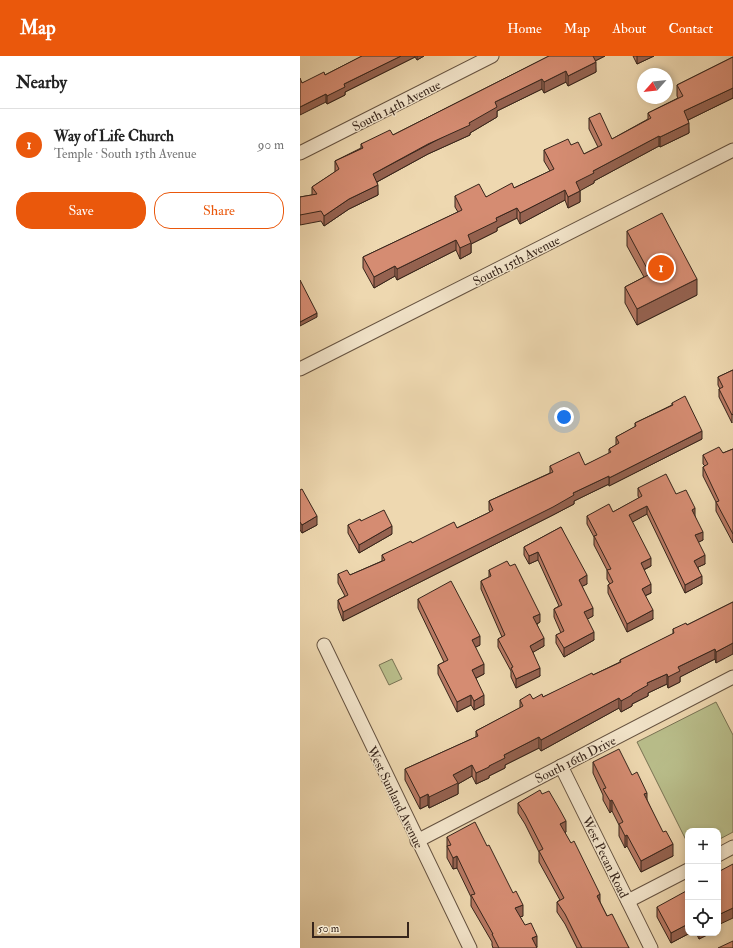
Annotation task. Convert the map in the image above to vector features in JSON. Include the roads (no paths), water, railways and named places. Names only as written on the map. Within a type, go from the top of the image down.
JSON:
[{"type":"street","name":"South 14th Avenue","points":[[300,153],[492,56]]},
{"type":"street","name":"South 15th Avenue","points":[[300,369],[733,150]]},
{"type":"street","name":"West Sunland Avenue","points":[[324,645],[417,841],[470,948]]},
{"type":"street","name":"South 16th Drive","points":[[417,841],[733,677]]},
{"type":"street","name":"West Pecan Road","points":[[561,766],[650,948]]},
{"type":"street","points":[[721,853],[733,847]]},
{"type":"street","points":[[628,901],[685,872]]},
{"type":"place","name":"Way of Life Church","points":[[661,268]]}]
